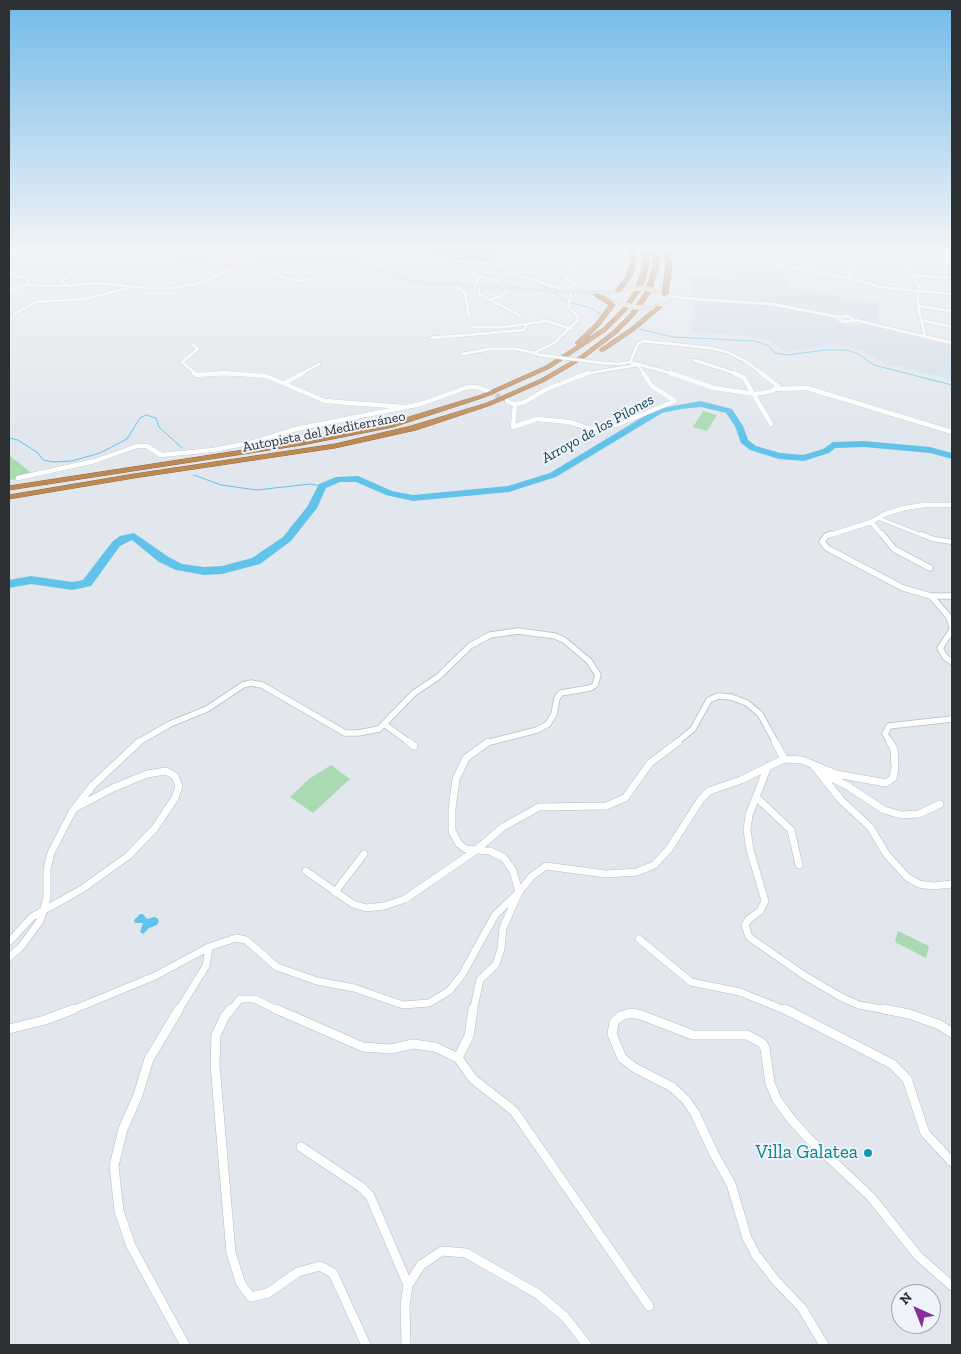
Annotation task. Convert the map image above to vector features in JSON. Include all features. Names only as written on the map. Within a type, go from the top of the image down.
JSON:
[{"type":"highway","points":[[537,372],[588,334],[607,311]]},
{"type":"highway","name":"Autopista del Mediterráneo","points":[[9,488],[284,446],[407,420],[454,406],[537,372],[591,341],[623,311]]},
{"type":"highway","name":"Autopista del Mediterráneo","points":[[9,498],[134,476],[335,446],[413,428],[516,393],[543,380],[602,343],[634,311]]},
{"type":"highway","points":[[543,380],[567,370],[619,339],[650,311]]},
{"type":"street","points":[[14,314],[19,311]]},
{"type":"street","points":[[468,311],[469,316]]},
{"type":"street","points":[[512,311],[521,316]]},
{"type":"street","points":[[462,354],[490,349],[516,349],[539,352],[571,329],[578,318],[572,311]]},
{"type":"street","points":[[809,311],[839,317],[848,316],[855,320],[952,342]]},
{"type":"street","points":[[919,311],[925,335]]},
{"type":"street","points":[[839,317],[839,320],[845,322],[855,320]]},
{"type":"street","points":[[921,320],[952,327]]},
{"type":"street","points":[[473,327],[547,321],[571,329]]},
{"type":"street","points":[[432,338],[448,335],[514,332],[524,330],[527,324]]},
{"type":"street","points":[[630,362],[638,344],[643,341],[710,348],[727,352],[745,361],[773,381],[778,386],[777,388]]},
{"type":"street","points":[[192,344],[198,349],[182,362],[194,373],[201,375],[224,373],[260,376],[285,384],[325,401],[409,407]]},
{"type":"street","points":[[534,352],[540,355],[602,363],[620,364],[630,362],[662,370],[714,388],[755,394],[777,388],[807,388],[952,432]]},
{"type":"street","points":[[694,360],[736,373],[744,378],[771,424]]},
{"type":"street","points":[[285,384],[319,364]]},
{"type":"street","points":[[515,404],[513,427],[537,419],[547,419],[569,422],[591,429],[619,424],[675,401],[652,386],[637,364]]},
{"type":"street","points":[[507,401],[515,404],[530,401],[547,389],[587,373],[637,364]]},
{"type":"street","points":[[18,478],[95,461],[137,446],[147,446],[161,454],[213,450],[254,442],[296,429],[409,407],[468,387],[477,387],[490,392]]},
{"type":"street","points":[[952,506],[913,506],[895,510],[871,522],[826,536],[822,542],[827,548],[895,584],[932,596],[952,596]]},
{"type":"street","points":[[878,518],[933,539],[952,542]]},
{"type":"street","points":[[871,522],[894,549],[930,568]]},
{"type":"street","points":[[932,596],[949,617],[952,628],[940,648],[945,657],[952,662]]},
{"type":"street","points":[[9,957],[20,948],[34,931],[44,912],[51,854],[72,812],[92,785],[141,740],[170,724],[208,709],[243,685],[251,683],[262,685],[336,729],[345,732],[370,731],[384,724],[414,694],[438,677],[478,640],[504,632],[542,633],[564,640],[590,661],[598,675],[595,685],[590,688],[561,693],[557,698],[554,714],[548,724],[537,730],[490,741],[475,750],[466,758],[456,779],[452,810],[452,831],[459,844],[466,850],[490,851],[504,858],[513,871],[519,892],[503,928],[501,949],[496,964],[480,980],[469,1036],[458,1058]]},
{"type":"street","points":[[306,871],[353,904],[366,908],[384,906],[405,899],[518,817],[539,807],[606,806],[625,798],[650,763],[664,751],[682,740],[693,729],[709,700],[718,696],[731,697],[747,704],[760,714],[784,759]]},
{"type":"street","points":[[9,1029],[44,1020],[106,998],[155,976],[209,946],[236,938],[246,940],[277,967],[317,982],[354,988],[403,1005],[429,1003],[449,991],[462,975],[495,915],[519,892],[532,876],[546,866],[576,868],[606,874],[637,872],[654,865],[669,849],[709,791],[741,780],[784,759],[794,758],[836,774],[886,783],[893,778],[895,768],[894,749],[885,734],[889,726],[952,718]]},
{"type":"street","points":[[384,724],[414,746]]},
{"type":"street","points":[[813,765],[841,800],[870,827],[887,855],[907,877],[919,884],[933,886],[952,884]]},
{"type":"street","points":[[768,766],[749,815],[747,830],[750,850],[765,901],[760,911],[749,919],[745,925],[749,937],[805,976],[841,997],[859,1005],[909,1014],[940,1025],[952,1033]]},
{"type":"street","points":[[9,942],[32,917],[82,890],[128,856],[155,828],[175,798],[179,786],[175,776],[166,771],[148,774],[86,801],[72,812]]},
{"type":"street","points":[[821,774],[846,785],[884,810],[901,815],[919,814],[940,804]]},
{"type":"street","points":[[756,797],[791,830],[799,865]]},
{"type":"street","points":[[335,892],[364,854]]},
{"type":"street","points":[[639,939],[691,982],[740,992],[774,1004],[892,1064],[907,1079],[925,1133],[952,1162]]},
{"type":"street","points":[[185,1345],[131,1246],[119,1211],[114,1166],[123,1129],[138,1095],[149,1059],[159,1040],[198,982],[206,966],[209,946]]},
{"type":"street","points":[[366,1345],[333,1273],[320,1266],[298,1272],[268,1293],[251,1297],[241,1284],[231,1253],[215,1065],[216,1035],[225,1016],[240,1000],[255,999],[304,1023],[363,1047],[391,1049],[413,1044],[435,1047],[458,1058],[473,1079],[514,1111],[649,1306]]},
{"type":"street","points":[[824,1345],[802,1308],[776,1281],[756,1255],[747,1238],[731,1184],[714,1154],[695,1113],[685,1099],[672,1087],[635,1068],[622,1058],[612,1034],[614,1022],[621,1016],[631,1013],[641,1015],[693,1035],[746,1036],[755,1038],[762,1043],[768,1062],[770,1084],[777,1100],[791,1119],[808,1138],[871,1197],[918,1256],[952,1286]]},
{"type":"street","points":[[301,1147],[361,1187],[370,1196],[408,1285]]},
{"type":"street","points":[[406,1345],[405,1305],[408,1285],[421,1265],[442,1251],[466,1253],[538,1294],[565,1317],[587,1345]]},
{"type":"shaded area","points":[[693,311],[803,311],[825,316],[846,325],[866,325],[952,346],[952,380],[898,366],[889,366],[863,351],[845,346],[829,345],[786,352],[770,341],[757,337],[691,332]]},
{"type":"shaded area","points":[[822,311],[878,311],[879,323],[863,320],[849,314]]},
{"type":"green space","points":[[703,411],[717,415],[707,431],[693,427]]},
{"type":"green space","points":[[9,455],[30,472],[20,479],[9,480]]},
{"type":"green space","points":[[331,765],[350,779],[313,813],[290,797],[309,779]]},
{"type":"green space","points":[[898,931],[929,946],[926,958],[895,942]]},
{"type":"water","points":[[140,914],[143,914],[147,919],[157,918],[159,921],[157,925],[149,928],[143,934],[140,932],[143,923],[135,923],[134,920]]},
{"type":"waterway","points":[[596,311],[600,314]]},
{"type":"waterway","points":[[639,329],[673,337],[755,341],[769,346],[775,353],[787,355],[825,350],[847,350],[858,354],[874,365],[952,385]]},
{"type":"waterway","name":"Arroyo de los Pilones","points":[[9,584],[31,580],[72,586],[87,583],[116,544],[124,538],[134,536],[163,559],[180,567],[204,571],[222,570],[256,561],[287,539],[312,508],[322,486],[339,479],[358,479],[389,493],[413,498],[509,489],[553,475],[659,411],[681,406],[701,404],[729,411],[739,426],[744,441],[753,448],[779,456],[804,458],[826,451],[833,445],[864,444],[930,450],[952,456]]},
{"type":"waterway","points":[[9,438],[18,440],[38,453],[43,460],[54,462],[72,461],[100,453],[127,439],[140,418],[146,415],[156,418],[159,427],[182,448]]},
{"type":"waterway","points":[[194,475],[221,485],[257,490],[310,484],[322,486]]},
{"type":"tunnel","points":[[490,392],[506,400]]},
{"type":"place","name":"Villa Galatea","points":[[868,1153]]}]
